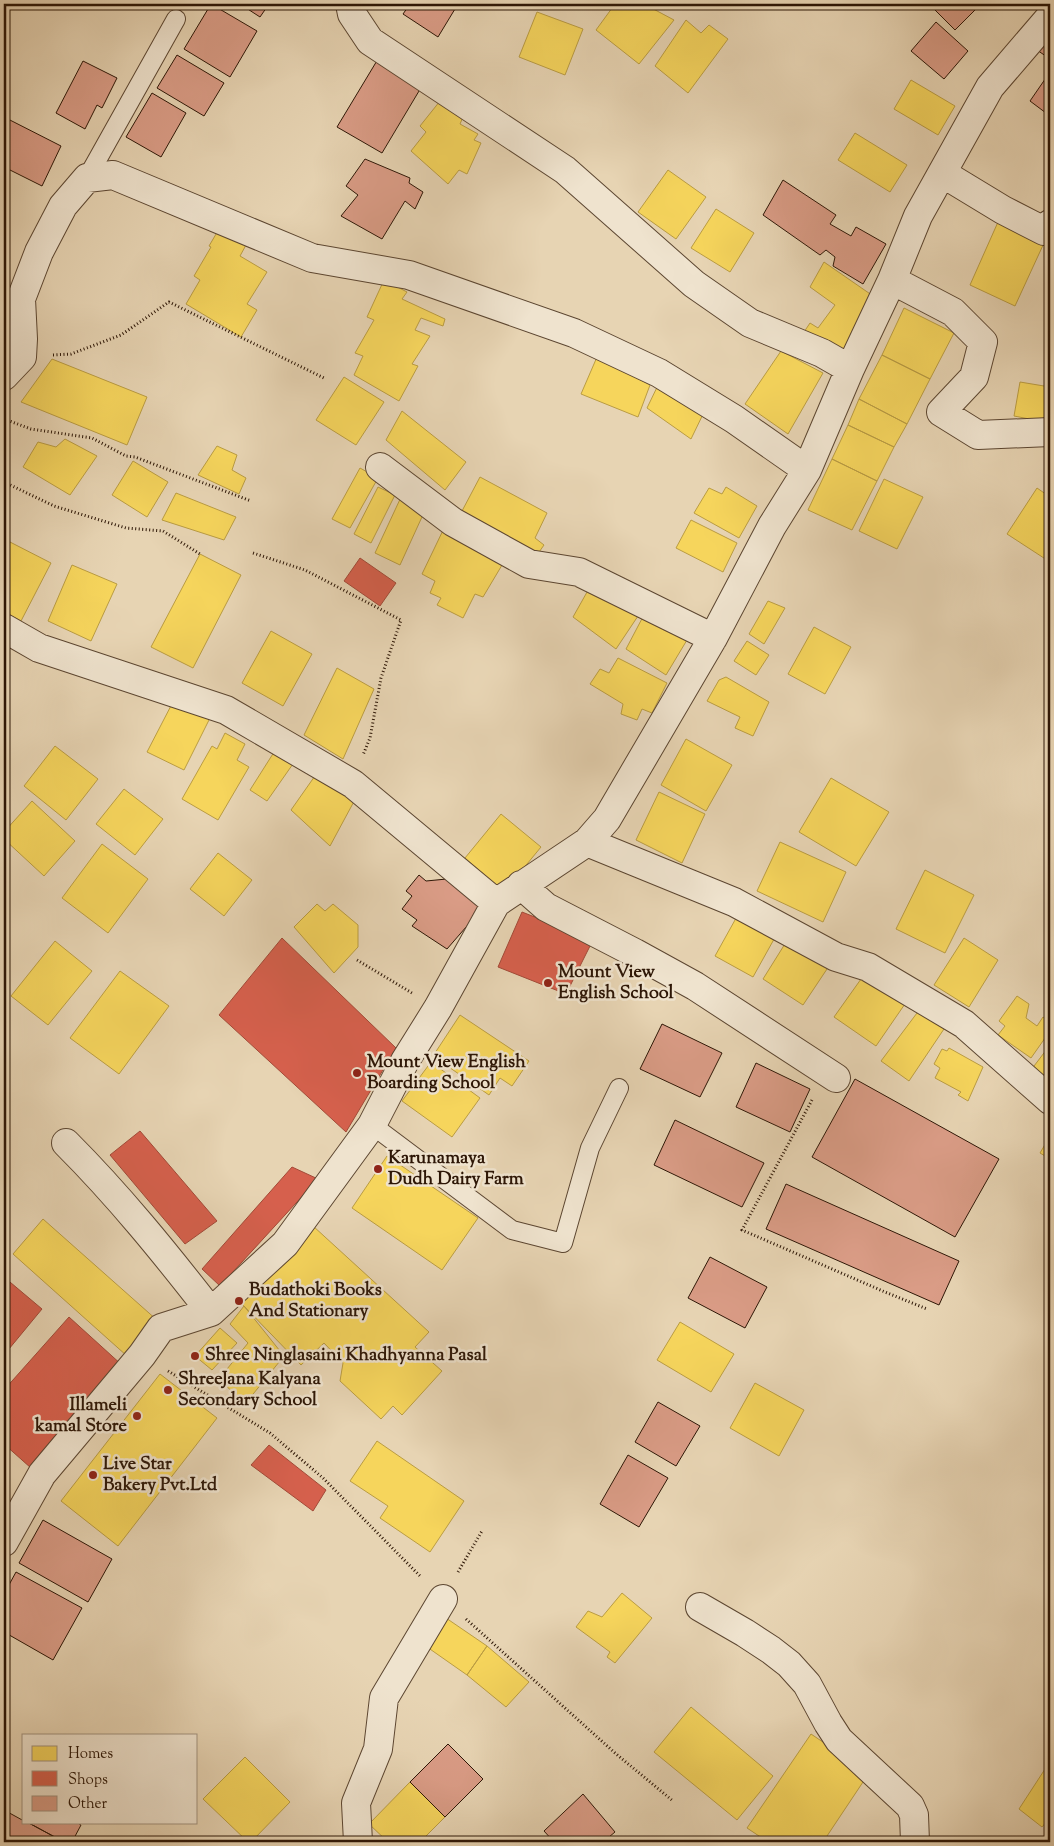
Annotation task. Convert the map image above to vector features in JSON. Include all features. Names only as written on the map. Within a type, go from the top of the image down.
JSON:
[{"type":"street","points":[[350,4],[352,14],[370,41],[565,170],[694,284],[750,323],[822,352],[850,369]]},
{"type":"street","points":[[4,1542],[42,1474],[142,1355],[161,1328],[211,1312],[285,1244],[372,1125],[405,1061],[438,1008],[496,903],[587,842],[607,819],[713,638],[772,526],[807,470],[850,369],[892,280],[918,216],[990,87],[1050,17]]},
{"type":"street","points":[[942,173],[1002,210],[1044,232],[1050,224]]},
{"type":"street","points":[[13,366],[23,339],[21,299],[39,252],[63,206],[87,178],[113,175],[312,258],[409,275],[574,334],[660,372],[734,419],[807,470]]},
{"type":"street","points":[[892,280],[954,312],[983,342],[974,377],[941,412],[978,435],[1050,432]]},
{"type":"street","points":[[380,468],[454,522],[529,564],[579,572],[713,638]]},
{"type":"street","points":[[4,628],[39,648],[226,710],[353,784],[496,903]]},
{"type":"street","points":[[587,842],[734,902],[836,957],[868,967],[964,1024],[1050,1100]]},
{"type":"street","points":[[521,885],[546,907],[635,952],[695,986],[836,1078]]},
{"type":"street","points":[[66,1143],[106,1184],[156,1241],[211,1312]]},
{"type":"street","points":[[358,1842],[356,1803],[378,1749],[384,1698],[443,1599]]},
{"type":"street","points":[[700,1607],[745,1633],[789,1664],[807,1684],[839,1740],[910,1806],[914,1814],[915,1842]]},
{"type":"lane","points":[[87,178],[176,19]]},
{"type":"lane","points":[[372,1125],[512,1230],[563,1243],[590,1148],[619,1088]]},
{"type":"path","points":[[13,366],[71,354],[121,335],[169,302],[324,378]]},
{"type":"path","points":[[4,419],[31,429],[92,438],[126,456],[135,457],[251,501]]},
{"type":"path","points":[[4,482],[54,506],[81,515],[126,528],[163,531],[200,554]]},
{"type":"path","points":[[253,553],[304,570],[401,620],[381,678],[370,738],[353,784]]},
{"type":"path","points":[[357,960],[438,1008]]},
{"type":"path","points":[[836,1078],[817,1091],[742,1230],[927,1309]]},
{"type":"path","points":[[142,1355],[270,1432],[323,1478],[443,1599],[608,1747],[672,1801]]},
{"type":"path","points":[[443,1599],[482,1531]]},
{"type":"building: Homes","points":[[615,4],[644,4],[674,20],[639,64],[596,30]]},
{"type":"building: Homes","points":[[537,12],[583,29],[565,75],[519,57]]},
{"type":"building: Homes","points":[[686,20],[701,33],[709,25],[728,39],[688,93],[655,66]]},
{"type":"building: Homes","points":[[911,80],[955,106],[938,135],[894,109]]},
{"type":"building: Homes","points":[[440,101],[463,117],[460,124],[478,134],[474,140],[481,143],[467,174],[459,170],[448,184],[411,151],[426,132],[420,126]]},
{"type":"building: Homes","points":[[855,133],[907,165],[890,192],[838,160]]},
{"type":"building: Homes","points":[[668,170],[706,197],[676,239],[638,212]]},
{"type":"building: Homes","points":[[716,209],[754,233],[730,272],[691,248]]},
{"type":"building: Homes","points":[[998,222],[1044,243],[1015,306],[970,285]]},
{"type":"building: Homes","points":[[219,229],[246,245],[240,256],[267,272],[247,304],[257,310],[241,337],[186,304],[200,280],[194,276]]},
{"type":"building: Homes","points":[[824,262],[876,298],[840,360],[802,335],[810,323],[818,328],[835,305],[810,287]]},
{"type":"building: Homes","points":[[384,280],[407,292],[402,299],[445,319],[443,326],[421,318],[415,330],[430,336],[412,364],[418,366],[399,401],[354,375],[363,356],[355,353],[374,320],[367,317]]},
{"type":"building: Homes","points":[[904,308],[954,333],[930,379],[882,355]]},
{"type":"building: Homes","points":[[4,337],[19,351],[4,370]]},
{"type":"building: Homes","points":[[781,351],[823,373],[788,434],[745,404]]},
{"type":"building: Homes","points":[[882,355],[930,379],[907,424],[859,399]]},
{"type":"building: Homes","points":[[597,357],[650,385],[638,417],[581,394]]},
{"type":"building: Homes","points":[[52,359],[147,397],[127,445],[21,402]]},
{"type":"building: Homes","points":[[344,377],[384,402],[356,445],[316,420]]},
{"type":"building: Homes","points":[[661,379],[706,408],[691,439],[647,408]]},
{"type":"building: Homes","points":[[1020,382],[1050,387],[1050,423],[1014,416]]},
{"type":"building: Homes","points":[[859,399],[907,424],[894,447],[848,425]]},
{"type":"building: Homes","points":[[402,411],[466,462],[445,490],[386,440]]},
{"type":"building: Homes","points":[[848,425],[894,447],[877,481],[832,459]]},
{"type":"building: Homes","points":[[65,439],[97,456],[70,495],[23,467],[38,442],[56,447]]},
{"type":"building: Homes","points":[[217,446],[237,455],[232,470],[246,478],[239,494],[198,475]]},
{"type":"building: Homes","points":[[832,459],[877,481],[852,530],[808,510]]},
{"type":"building: Homes","points":[[133,461],[168,482],[147,517],[112,495]]},
{"type":"building: Homes","points":[[360,468],[378,478],[350,528],[332,519]]},
{"type":"building: Homes","points":[[480,477],[547,513],[535,538],[544,545],[537,555],[462,511]]},
{"type":"building: Homes","points":[[884,479],[923,497],[897,549],[859,531]]},
{"type":"building: Homes","points":[[378,487],[395,495],[371,543],[354,534]]},
{"type":"building: Homes","points":[[726,487],[757,506],[739,538],[694,513],[709,488],[722,494]]},
{"type":"building: Homes","points":[[1037,488],[1050,497],[1050,562],[1007,534]]},
{"type":"building: Homes","points":[[176,493],[236,517],[224,540],[162,520]]},
{"type":"building: Homes","points":[[402,495],[427,506],[400,565],[375,553]]},
{"type":"building: Homes","points":[[691,520],[737,543],[723,572],[676,548]]},
{"type":"building: Homes","points":[[447,522],[508,555],[483,597],[475,594],[463,618],[437,605],[441,598],[430,593],[435,581],[422,574]]},
{"type":"building: Homes","points":[[10,542],[51,563],[21,621],[4,612],[4,554]]},
{"type":"building: Homes","points":[[200,554],[241,575],[193,668],[151,647]]},
{"type":"building: Homes","points":[[72,565],[117,584],[91,641],[48,621]]},
{"type":"building: Homes","points":[[591,585],[638,616],[616,649],[573,617]]},
{"type":"building: Homes","points":[[768,601],[785,608],[764,644],[749,634]]},
{"type":"building: Homes","points":[[646,611],[690,635],[666,675],[626,649]]},
{"type":"building: Homes","points":[[814,627],[851,647],[825,694],[788,674]]},
{"type":"building: Homes","points":[[271,631],[312,654],[283,706],[242,683]]},
{"type":"building: Homes","points":[[747,641],[769,655],[756,675],[734,661]]},
{"type":"building: Homes","points":[[618,658],[667,683],[652,713],[642,709],[637,720],[621,714],[623,704],[590,684],[600,669],[609,673]]},
{"type":"building: Homes","points":[[337,668],[374,689],[343,759],[304,735]]},
{"type":"building: Homes","points":[[726,677],[769,702],[753,736],[735,728],[740,717],[707,701],[719,680]]},
{"type":"building: Homes","points":[[175,698],[214,710],[184,770],[147,752]]},
{"type":"building: Homes","points":[[225,733],[245,744],[237,760],[249,767],[218,820],[182,799],[212,746],[217,749]]},
{"type":"building: Homes","points":[[686,739],[732,765],[706,811],[661,785]]},
{"type":"building: Homes","points":[[55,746],[98,779],[66,820],[24,786]]},
{"type":"building: Homes","points":[[276,749],[295,761],[267,801],[250,790]]},
{"type":"building: Homes","points":[[317,773],[358,794],[330,846],[291,810]]},
{"type":"building: Homes","points":[[831,778],[889,812],[856,866],[799,832]]},
{"type":"building: Homes","points":[[124,789],[163,819],[135,855],[96,824]]},
{"type":"building: Homes","points":[[659,792],[705,814],[682,863],[636,840]]},
{"type":"building: Homes","points":[[32,801],[75,841],[44,876],[4,839],[4,832]]},
{"type":"building: Homes","points":[[501,814],[541,847],[504,892],[465,858]]},
{"type":"building: Homes","points":[[780,842],[846,872],[823,922],[757,891]]},
{"type":"building: Homes","points":[[102,844],[148,879],[108,933],[62,898]]},
{"type":"building: Homes","points":[[218,853],[252,880],[224,916],[190,889]]},
{"type":"building: Homes","points":[[925,870],[974,895],[945,953],[896,929]]},
{"type":"building: Homes","points":[[317,904],[325,911],[333,904],[358,925],[358,947],[334,973],[294,927]]},
{"type":"building: Homes","points":[[740,911],[778,932],[753,977],[715,956]]},
{"type":"building: Homes","points":[[964,938],[998,960],[969,1007],[934,985]]},
{"type":"building: Homes","points":[[788,939],[829,966],[803,1005],[763,979]]},
{"type":"building: Homes","points":[[55,941],[92,971],[48,1025],[11,996]]},
{"type":"building: Homes","points":[[120,971],[169,1006],[119,1074],[70,1038]]},
{"type":"building: Homes","points":[[866,972],[907,1001],[876,1046],[834,1017]]},
{"type":"building: Homes","points":[[1017,996],[1029,1004],[1026,1018],[1037,1026],[1043,1017],[1050,1022],[1050,1031],[1031,1058],[998,1035],[1005,1026],[999,1021]]},
{"type":"building: Homes","points":[[923,1005],[948,1023],[909,1081],[881,1061]]},
{"type":"building: Homes","points":[[460,1015],[529,1061],[512,1086],[500,1078],[489,1095],[433,1056]]},
{"type":"building: Homes","points":[[1050,1045],[1050,1081],[1049,1083],[1031,1070]]},
{"type":"building: Homes","points":[[949,1048],[983,1067],[968,1101],[958,1095],[961,1092],[935,1078],[940,1068],[934,1064],[942,1049],[947,1051]]},
{"type":"building: Homes","points":[[431,1062],[480,1098],[452,1137],[402,1101]]},
{"type":"building: Homes","points":[[1050,1136],[1050,1159],[1040,1153]]},
{"type":"building: Homes","points":[[387,1156],[478,1218],[442,1270],[352,1208]]},
{"type":"building: Homes","points":[[43,1219],[158,1321],[127,1356],[13,1254]]},
{"type":"building: Homes","points":[[313,1226],[429,1332],[415,1347],[442,1371],[402,1415],[393,1406],[381,1419],[340,1381],[343,1363],[324,1343],[301,1365],[239,1301]]},
{"type":"building: Homes","points":[[244,1306],[284,1356],[245,1404],[219,1379],[248,1343],[230,1324]]},
{"type":"building: Homes","points":[[680,1322],[734,1354],[711,1392],[657,1360]]},
{"type":"building: Homes","points":[[220,1328],[237,1343],[212,1370],[195,1356]]},
{"type":"building: Homes","points":[[160,1374],[217,1418],[118,1546],[61,1501]]},
{"type":"building: Homes","points":[[755,1383],[804,1410],[779,1456],[730,1428]]},
{"type":"building: Homes","points":[[377,1441],[464,1501],[430,1552],[380,1518],[388,1506],[350,1481]]},
{"type":"building: Homes","points":[[622,1593],[652,1618],[615,1663],[607,1657],[610,1652],[576,1627],[588,1611],[602,1617]]},
{"type":"building: Homes","points":[[446,1618],[487,1646],[467,1675],[427,1647]]},
{"type":"building: Homes","points":[[487,1646],[529,1682],[506,1707],[467,1675]]},
{"type":"building: Homes","points":[[691,1707],[773,1776],[737,1820],[654,1752]]},
{"type":"building: Homes","points":[[811,1734],[869,1773],[823,1842],[768,1842],[747,1828]]},
{"type":"building: Homes","points":[[245,1757],[290,1802],[251,1842],[248,1842],[203,1799]]},
{"type":"building: Homes","points":[[1047,1766],[1050,1768],[1050,1818],[1042,1827],[1019,1809]]},
{"type":"building: Homes","points":[[410,1782],[445,1817],[420,1842],[388,1842],[369,1824]]},
{"type":"building: Shops","points":[[360,558],[396,583],[380,606],[344,581]]},
{"type":"building: Shops","points":[[522,912],[593,940],[566,994],[498,967]]},
{"type":"building: Shops","points":[[282,938],[396,1048],[346,1132],[219,1015]]},
{"type":"building: Shops","points":[[140,1131],[217,1221],[185,1244],[110,1155]]},
{"type":"building: Shops","points":[[292,1167],[318,1179],[220,1286],[202,1269]]},
{"type":"building: Shops","points":[[4,1277],[42,1309],[4,1355]]},
{"type":"building: Shops","points":[[69,1317],[123,1366],[31,1468],[4,1444],[4,1390]]},
{"type":"building: Shops","points":[[269,1445],[326,1490],[313,1511],[251,1465]]},
{"type":"building: Other","points":[[211,4],[257,31],[230,77],[184,49]]},
{"type":"building: Other","points":[[240,4],[269,4],[260,17]]},
{"type":"building: Other","points":[[410,4],[458,4],[438,37],[403,14]]},
{"type":"building: Other","points":[[936,4],[981,4],[955,30],[932,7]]},
{"type":"building: Other","points":[[936,22],[968,51],[944,79],[911,51]]},
{"type":"building: Other","points":[[1050,32],[1050,59],[1037,50]]},
{"type":"building: Other","points":[[177,55],[224,83],[204,116],[157,88]]},
{"type":"building: Other","points":[[378,59],[422,86],[382,153],[337,127]]},
{"type":"building: Other","points":[[83,61],[117,78],[102,108],[97,105],[85,129],[56,113]]},
{"type":"building: Other","points":[[1050,72],[1050,116],[1030,101]]},
{"type":"building: Other","points":[[152,93],[186,113],[161,157],[126,137]]},
{"type":"building: Other","points":[[4,117],[61,146],[42,186],[4,167]]},
{"type":"building: Other","points":[[365,159],[410,178],[409,183],[423,192],[415,209],[405,201],[382,239],[341,216],[358,195],[346,186]]},
{"type":"building: Other","points":[[783,180],[836,215],[830,224],[851,236],[856,227],[886,244],[863,284],[833,266],[835,257],[826,250],[820,255],[763,215]]},
{"type":"building: Other","points":[[419,875],[426,881],[457,878],[486,904],[447,949],[412,926],[417,920],[402,909],[412,896],[406,891]]},
{"type":"building: Other","points":[[662,1024],[722,1053],[700,1097],[640,1069]]},
{"type":"building: Other","points":[[756,1063],[810,1089],[790,1132],[736,1107]]},
{"type":"building: Other","points":[[855,1079],[999,1159],[955,1237],[812,1157]]},
{"type":"building: Other","points":[[675,1120],[764,1163],[742,1207],[654,1165]]},
{"type":"building: Other","points":[[786,1184],[959,1261],[939,1305],[766,1229]]},
{"type":"building: Other","points":[[710,1257],[767,1287],[745,1328],[688,1298]]},
{"type":"building: Other","points":[[658,1402],[700,1426],[676,1466],[635,1442]]},
{"type":"building: Other","points":[[628,1455],[668,1478],[639,1527],[600,1504]]},
{"type":"building: Other","points":[[43,1520],[112,1559],[88,1602],[19,1563]]},
{"type":"building: Other","points":[[16,1572],[82,1608],[53,1660],[4,1632],[4,1594]]},
{"type":"building: Other","points":[[448,1744],[483,1779],[445,1817],[410,1782]]},
{"type":"building: Other","points":[[583,1794],[615,1832],[603,1842],[554,1842],[544,1831]]},
{"type":"building: Other","points":[[4,1810],[22,1820],[22,1824],[31,1824],[64,1842],[4,1842]]},
{"type":"building: Other","points":[[31,1824],[81,1825],[72,1842],[64,1842]]},
{"type":"place","name":"Mount View English School","points":[[548,983]]},
{"type":"place","name":"Mount View English Boarding School","points":[[357,1073]]},
{"type":"place","name":"Karunamaya Dudh Dairy Farm","points":[[378,1169]]},
{"type":"place","name":"Budathoki Books And Stationary","points":[[239,1301]]},
{"type":"place","name":"Shree Ninglasaini Khadhyanna Pasal","points":[[195,1356]]},
{"type":"place","name":"ShreeJana Kalyana Secondary School","points":[[168,1390]]},
{"type":"place","name":"Illameli kamal Store","points":[[137,1416]]},
{"type":"place","name":"Live Star Bakery Pvt.Ltd","points":[[93,1475]]}]
